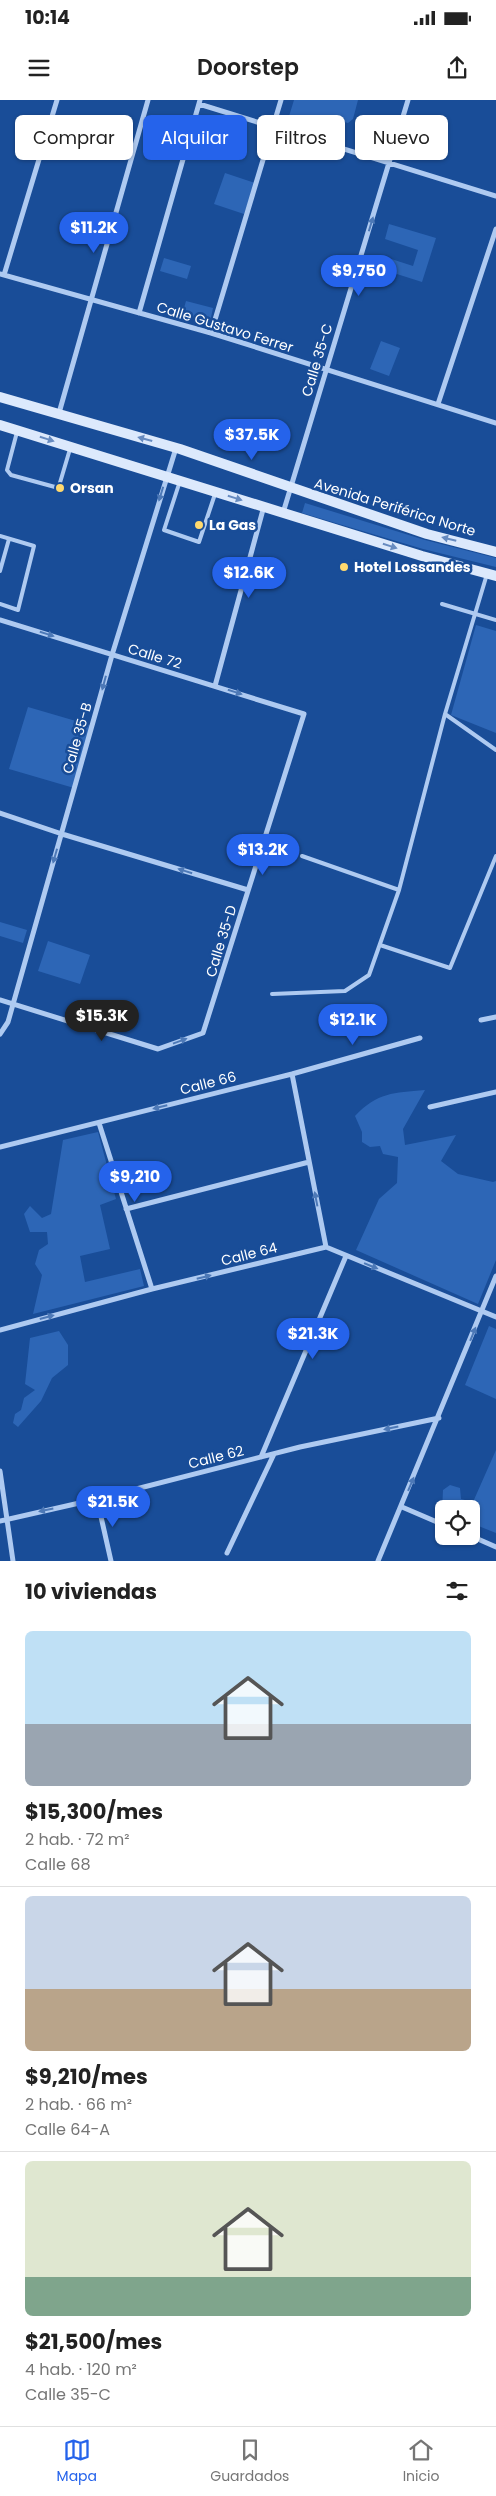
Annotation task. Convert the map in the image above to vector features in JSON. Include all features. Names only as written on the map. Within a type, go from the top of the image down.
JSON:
[{"type":"main road","name":"Avenida Periférica Norte","points":[[0,398],[59,413],[176,448],[291,489],[427,534],[496,552]]},
{"type":"main road","points":[[0,425],[422,556],[492,575]]},
{"type":"street","points":[[2,275],[57,100]]},
{"type":"street","points":[[59,413],[148,100]]},
{"type":"street","points":[[277,115],[281,100]]},
{"type":"street","name":"Calle 35-C","points":[[283,512],[408,100]]},
{"type":"street","points":[[139,313],[199,102],[257,122]]},
{"type":"street","points":[[345,149],[496,196]]},
{"type":"street","points":[[211,334],[263,160]]},
{"type":"street","points":[[438,404],[496,229]]},
{"type":"street","name":"Calle Gustavo Ferrer","points":[[2,275],[211,334],[496,422]]},
{"type":"street","name":"Calle 35-B","points":[[0,1034],[8,1022],[14,1004],[112,655],[176,448]]},
{"type":"street","points":[[215,686],[264,506]]},
{"type":"street","name":"Calle 72","points":[[0,620],[304,714]]},
{"type":"street","name":"Calle 35-D","points":[[14,1004],[158,1049],[203,1033],[304,714]]},
{"type":"street","points":[[0,813],[62,834],[248,890]]},
{"type":"street","points":[[0,1000],[14,1004]]},
{"type":"street","points":[[481,1020],[496,1017]]},
{"type":"street","name":"Calle 66","points":[[0,1147],[292,1074],[420,1038]]},
{"type":"street","points":[[292,1074],[326,1247],[496,1318]]},
{"type":"street","points":[[430,1108],[496,1092]]},
{"type":"street","points":[[99,1123],[152,1289]]},
{"type":"street","points":[[126,1209],[309,1162]]},
{"type":"street","name":"Calle 64","points":[[0,1330],[152,1289],[326,1247]]},
{"type":"street","points":[[261,1457],[346,1256]]},
{"type":"street","points":[[378,1561],[439,1418],[496,1276]]},
{"type":"street","name":"Calle 62","points":[[0,1520],[96,1499],[261,1457],[439,1418]]},
{"type":"street","points":[[227,1553],[274,1454]]},
{"type":"street","points":[[0,1471],[13,1561]]},
{"type":"street","points":[[96,1499],[111,1561]]},
{"type":"street","points":[[402,1507],[435,1521]]},
{"type":"street","points":[[480,1540],[496,1547]]},
{"type":"lane","points":[[18,430],[7,470],[11,475],[55,487],[60,486],[71,446]]},
{"type":"lane","points":[[180,480],[164,530],[199,542],[216,492]]},
{"type":"lane","points":[[0,536],[34,546],[18,610],[0,604]]},
{"type":"lane","points":[[0,571],[9,539]]},
{"type":"lane","points":[[272,994],[345,991],[370,975],[399,890],[445,714],[477,614],[492,575]]},
{"type":"lane","points":[[442,604],[496,620]]},
{"type":"lane","points":[[445,714],[496,750]]},
{"type":"lane","points":[[302,856],[399,890]]},
{"type":"lane","points":[[380,945],[450,968],[496,856]]},
{"type":"shaded area","points":[[294,100],[358,100],[353,119],[348,123],[345,122],[345,115],[289,115]]},
{"type":"shaded area","points":[[225,173],[255,183],[244,214],[214,204]]},
{"type":"shaded area","points":[[389,224],[436,238],[422,282],[378,268],[382,256],[413,266],[418,250],[385,239]]},
{"type":"shaded area","points":[[164,258],[191,266],[187,279],[160,271]]},
{"type":"shaded area","points":[[186,301],[213,308],[210,322],[182,315]]},
{"type":"shaded area","points":[[381,341],[400,348],[389,376],[370,369]]},
{"type":"shaded area","points":[[305,503],[425,540],[496,558],[496,567],[423,549],[302,513]]},
{"type":"shaded area","points":[[476,625],[496,631],[496,733],[451,715]]},
{"type":"shaded area","points":[[28,707],[93,726],[74,788],[9,769]]},
{"type":"shaded area","points":[[0,922],[27,930],[23,943],[0,936]]},
{"type":"shaded area","points":[[48,941],[90,955],[80,984],[38,971]]},
{"type":"shaded area","points":[[425,1090],[403,1129],[405,1145],[456,1135],[441,1161],[458,1174],[493,1182],[496,1181],[496,1260],[478,1304],[356,1250],[379,1199],[397,1183],[398,1157],[383,1154],[380,1146],[370,1147],[362,1142],[362,1132],[355,1116],[371,1102],[387,1095]]},
{"type":"shaded area","points":[[98,1132],[116,1199],[100,1205],[110,1249],[80,1256],[85,1282],[140,1269],[144,1286],[33,1314],[42,1275],[35,1264],[39,1250],[48,1244],[47,1232],[30,1232],[24,1214],[30,1206],[42,1218],[51,1214],[63,1140]]},
{"type":"shaded area","points":[[489,1326],[496,1329],[496,1399],[465,1385]]},
{"type":"shaded area","points":[[59,1331],[68,1345],[68,1365],[52,1378],[41,1401],[18,1427],[13,1423],[15,1414],[21,1410],[24,1398],[35,1390],[25,1384],[30,1338]]},
{"type":"shaded area","points":[[496,1450],[496,1533],[480,1527],[480,1500],[474,1500]]},
{"type":"shaded area","points":[[450,1485],[460,1488],[461,1499],[465,1500],[443,1500],[443,1490]]},
{"type":"place","name":"Orsan","points":[[60,488]]},
{"type":"place","name":"La Gas","points":[[199,525]]},
{"type":"place","name":"Hotel Lossandes","points":[[344,567]]}]
